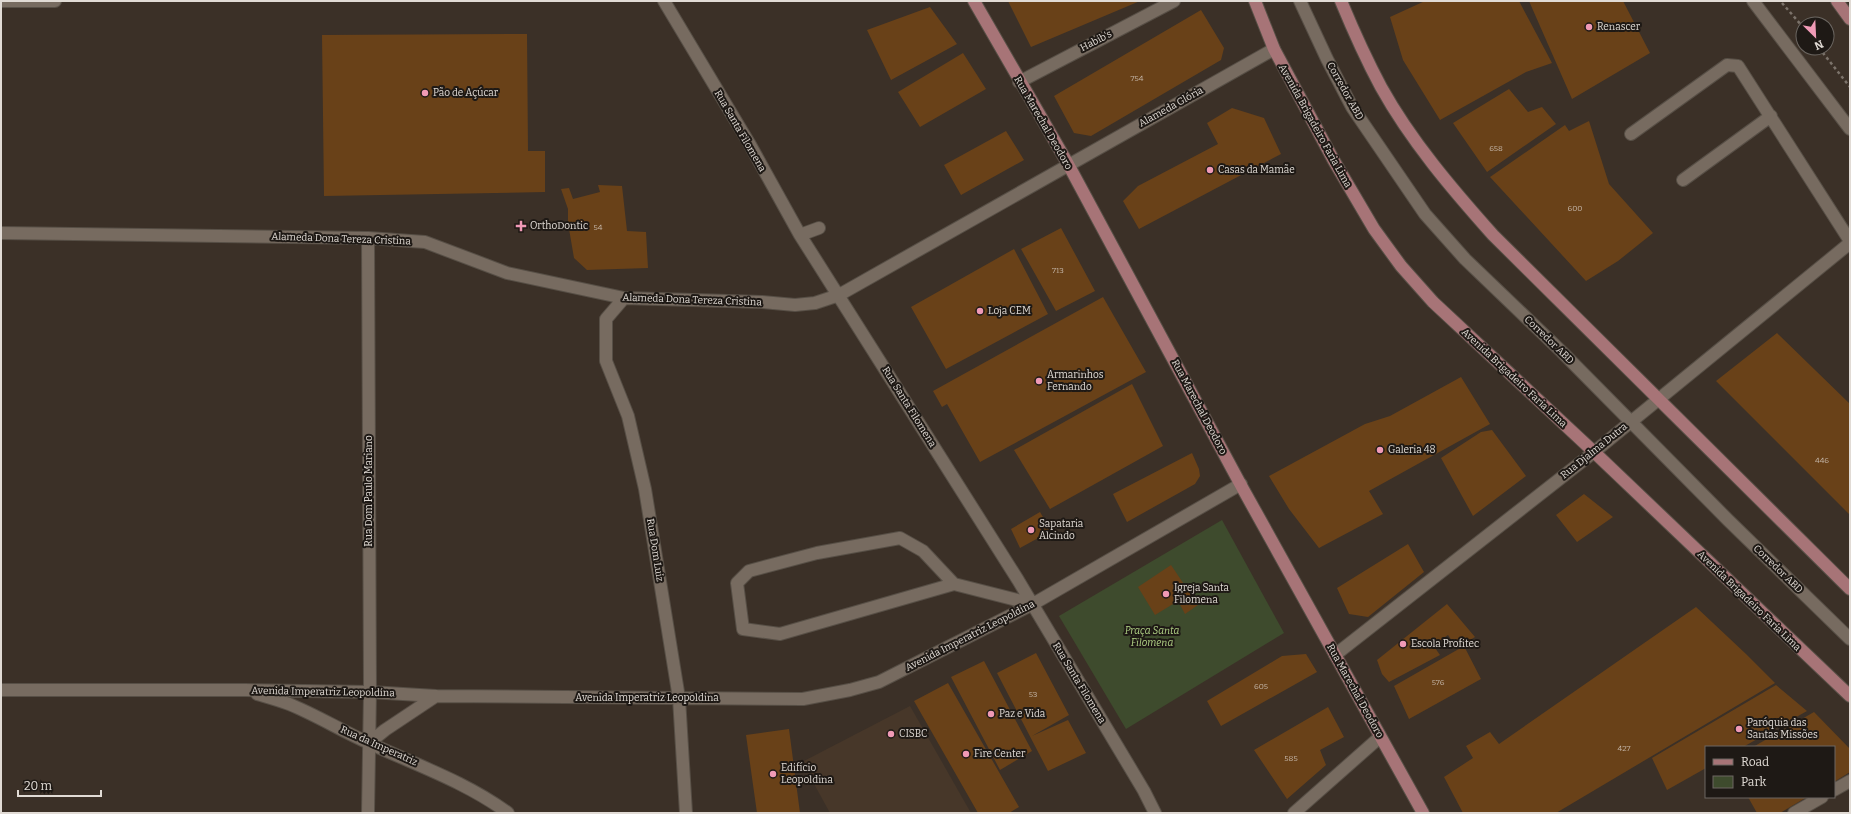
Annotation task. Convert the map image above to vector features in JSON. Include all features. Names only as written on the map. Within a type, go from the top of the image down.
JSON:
[{"type":"main road","name":"Rua Marechal Deodoro","points":[[974,1],[1068,164],[1240,484],[1423,813]]},
{"type":"main road","name":"Avenida Brigadeiro Faria Lima","points":[[1255,1],[1274,49],[1342,175],[1374,229],[1401,266],[1433,302],[1594,452],[1850,696]]},
{"type":"main road","points":[[1341,1],[1358,43],[1382,87],[1413,136],[1454,191],[1493,235],[1850,589]]},
{"type":"main road","points":[[1837,1],[1850,19]]},
{"type":"street","points":[[1,1],[56,1]]},
{"type":"street","name":"Rua Santa Filomena","points":[[664,1],[749,143],[800,235],[1033,604],[1155,813]]},
{"type":"street","name":"Habib's","points":[[1020,82],[1174,1]]},
{"type":"street","name":"Corredor ABD","points":[[1300,1],[1324,53],[1352,107],[1425,214],[1465,258],[1631,421],[1728,520],[1850,639]]},
{"type":"street","points":[[1753,1],[1850,129]]},
{"type":"street","name":"Alameda Glória","points":[[1068,164],[1274,49]]},
{"type":"street","points":[[1630,134],[1727,65],[1738,66],[1850,242]]},
{"type":"street","points":[[1683,180],[1771,116]]},
{"type":"street","name":"Alameda Dona Tereza Cristina","points":[[1,233],[368,238],[425,242],[507,273],[624,298],[762,302],[795,305],[815,304],[839,295],[1068,164]]},
{"type":"street","points":[[800,235],[819,228]]},
{"type":"street","name":"Rua Dom Paulo Mariano","points":[[368,238],[370,692],[368,813]]},
{"type":"street","name":"Rua Djalma Dutra","points":[[1335,655],[1594,452],[1850,242]]},
{"type":"street","name":"Rua Dom Luiz","points":[[624,298],[606,319],[606,361],[628,416],[645,489],[680,698],[686,813]]},
{"type":"street","name":"Avenida Imperatriz Leopoldina","points":[[1,690],[245,690],[370,692],[436,696],[803,699],[850,690],[879,682],[1033,604],[1240,484]]},
{"type":"street","points":[[954,584],[923,551],[900,538],[817,553],[749,571],[737,583],[743,629],[780,634],[954,584],[1033,604]]},
{"type":"street","name":"Rua da Imperatriz","points":[[245,690],[288,704],[369,743],[408,759],[467,788],[496,804],[508,813]]},
{"type":"street","points":[[369,743],[436,696]]},
{"type":"street","points":[[1294,813],[1380,737]]},
{"type":"street","points":[[1835,789],[1850,781]]},
{"type":"street","points":[[1794,813],[1820,798]]},
{"type":"path","points":[[1780,1],[1795,17]]},
{"type":"path","points":[[1826,56],[1850,87]]},
{"type":"shaded area","name":"CISBC","points":[[910,706],[971,813],[830,813],[802,762]]},
{"type":"green space","name":"Praça Santa Filomena","points":[[1222,520],[1284,633],[1126,729],[1059,616]]},
{"type":"building","points":[[1008,1],[1140,1],[1031,47]]},
{"type":"building","points":[[1425,1],[1519,1],[1552,63],[1526,72],[1440,120],[1403,60],[1390,17]]},
{"type":"building","name":"Renascer","points":[[1529,1],[1623,1],[1650,53],[1572,99]]},
{"type":"building","points":[[930,7],[957,44],[891,80],[867,30]]},
{"type":"building","points":[[1201,10],[1224,48],[1221,60],[1091,136],[1074,133],[1054,96]]},
{"type":"building","name":"Pão de Açúcar","points":[[527,34],[528,151],[545,151],[545,192],[324,196],[322,35]]},
{"type":"building","points":[[963,53],[986,89],[920,127],[898,92]]},
{"type":"building","points":[[1509,89],[1528,112],[1542,107],[1556,124],[1487,172],[1453,123]]},
{"type":"building","name":"Casas da Mamãe","points":[[1232,108],[1264,118],[1281,154],[1139,229],[1123,201],[1138,186],[1218,144],[1207,123]]},
{"type":"building","points":[[1589,121],[1609,184],[1653,233],[1618,261],[1586,281],[1490,177],[1565,125],[1569,131]]},
{"type":"building","points":[[1006,131],[1024,160],[961,195],[944,165]]},
{"type":"building","points":[[598,185],[622,186],[627,231],[646,232],[648,268],[587,270],[574,258],[568,223],[568,209],[561,189],[569,188],[573,199],[600,192]]},
{"type":"building","name":"Loja CEM","points":[[1061,228],[1095,291],[1056,311],[1021,249]]},
{"type":"building","name":"Loja CEM","points":[[1014,249],[1048,314],[946,369],[911,307]]},
{"type":"building","name":"Armarinhos Fernando","points":[[1103,297],[1146,372],[980,462],[947,404],[942,407],[933,391]]},
{"type":"building","points":[[1777,333],[1850,404],[1850,515],[1716,381]]},
{"type":"building","name":"Galeria 48","points":[[1461,377],[1490,424],[1369,491],[1383,514],[1319,548],[1289,509],[1269,476],[1365,424],[1390,416]]},
{"type":"building","points":[[1132,384],[1163,446],[1050,509],[1014,450]]},
{"type":"building","points":[[1492,430],[1526,476],[1473,516],[1441,458],[1481,432]]},
{"type":"building","points":[[1192,453],[1199,469],[1200,476],[1195,484],[1127,522],[1113,494]]},
{"type":"building","points":[[1584,494],[1613,517],[1577,542],[1556,515]]},
{"type":"building","name":"Sapataria Alcindo","points":[[1040,512],[1051,531],[1020,548],[1011,529]]},
{"type":"building","points":[[1408,544],[1424,572],[1368,617],[1349,614],[1337,588]]},
{"type":"building","name":"Igreja Santa Filomena","points":[[1171,565],[1198,605],[1185,614],[1178,601],[1155,615],[1138,587]]},
{"type":"building","points":[[1447,604],[1475,637],[1457,648],[1448,635],[1433,645],[1440,655],[1389,682],[1382,674],[1377,660]]},
{"type":"building","points":[[1696,607],[1775,683],[1556,813],[1463,813],[1444,777],[1473,758],[1466,746],[1490,732],[1499,744]]},
{"type":"building","points":[[1464,646],[1481,679],[1409,719],[1394,686]]},
{"type":"building","points":[[1036,653],[1069,715],[1032,736],[1068,720],[1086,753],[1048,771],[997,673]]},
{"type":"building","points":[[1306,654],[1317,672],[1221,726],[1207,701],[1282,656]]},
{"type":"building","name":"Paz e Vida","points":[[984,661],[1032,751],[1000,770],[951,677]]},
{"type":"building","name":"Fire Center","points":[[948,683],[1019,807],[1009,813],[978,813],[914,701]]},
{"type":"building","name":"Paróquia das Santas Missões","points":[[1776,685],[1807,711],[1745,746],[1705,746],[1705,769],[1667,790],[1652,758]]},
{"type":"building","points":[[1328,707],[1344,737],[1320,750],[1326,765],[1287,799],[1254,750]]},
{"type":"building","points":[[1814,712],[1850,749],[1850,772],[1835,781],[1835,746],[1755,746]]},
{"type":"building","name":"Edifício Leopoldina","points":[[789,729],[800,813],[757,813],[746,735]]},
{"type":"building","points":[[1749,798],[1805,798],[1780,813],[1757,813]]},
{"type":"place","name":"Renascer","points":[[1589,27]]},
{"type":"place","name":"Pão de Açúcar","points":[[425,93]]},
{"type":"place","name":"Casas da Mamãe","points":[[1210,170]]},
{"type":"place","name":"OrthoDontic","points":[[521,226]]},
{"type":"place","name":"Loja CEM","points":[[980,311]]},
{"type":"place","name":"Armarinhos Fernando","points":[[1039,381]]},
{"type":"place","name":"Galeria 48","points":[[1380,450]]},
{"type":"place","name":"Sapataria Alcindo","points":[[1031,530]]},
{"type":"place","name":"Igreja Santa Filomena","points":[[1166,594]]},
{"type":"place","name":"Escola Profitec","points":[[1403,644]]},
{"type":"place","name":"Paz e Vida","points":[[991,714]]},
{"type":"place","name":"Paróquia das Santas Missões","points":[[1739,729]]},
{"type":"place","name":"CISBC","points":[[891,734]]},
{"type":"place","name":"Fire Center","points":[[966,754]]},
{"type":"place","name":"Edifício Leopoldina","points":[[773,774]]}]
